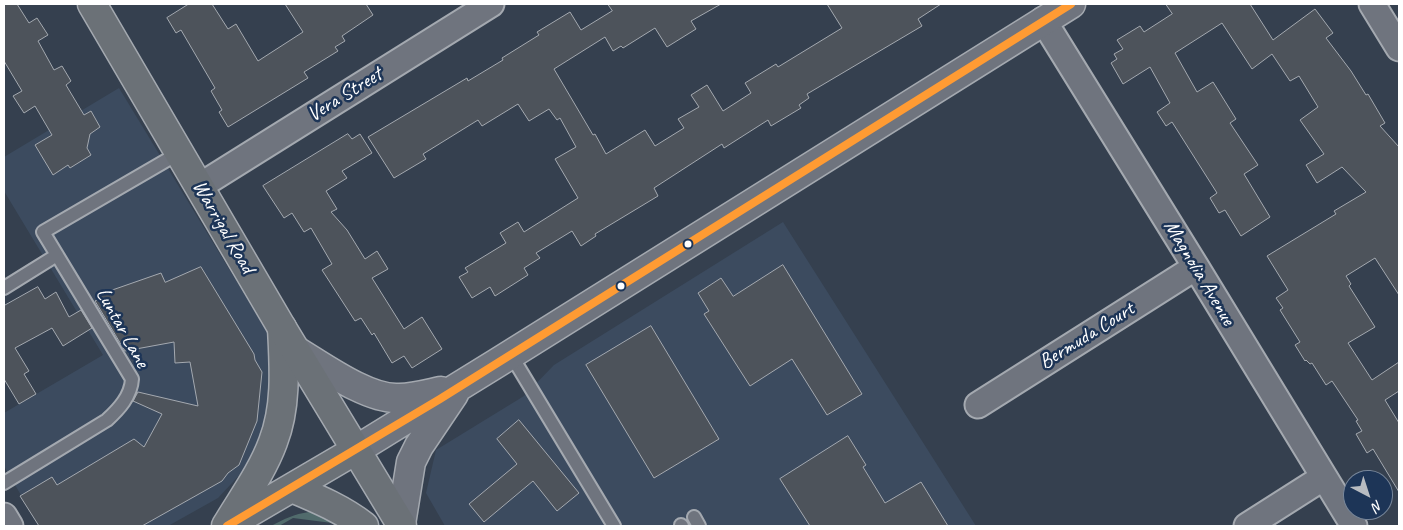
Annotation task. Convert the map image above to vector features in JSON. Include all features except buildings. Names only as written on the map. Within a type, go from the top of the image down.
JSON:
[{"type":"main road","name":"Warrigal Road","points":[[92,4],[401,525]]},
{"type":"main road","points":[[227,526],[511,355],[1071,4]]},
{"type":"main road","points":[[227,526],[273,442],[280,419],[289,339],[368,393],[397,399],[420,396],[460,386]]},
{"type":"main road","points":[[401,525],[411,462],[419,446],[460,386]]},
{"type":"main road","points":[[292,488],[339,509],[364,526]]},
{"type":"street","name":"Vera Street","points":[[200,186],[491,4]]},
{"type":"street","points":[[1372,4],[1399,48]]},
{"type":"street","name":"Magnolia Avenue","points":[[1043,20],[1354,526]]},
{"type":"street","name":"Bermuda Court","points":[[978,405],[1196,267]]},
{"type":"street","points":[[1247,526],[1324,477]]},
{"type":"street","points":[[4,516],[10,526]]},
{"type":"lane","name":"Luntar Lane","points":[[4,484],[107,420],[120,408],[131,386],[132,379],[44,232],[179,153]]},
{"type":"lane","points":[[4,288],[57,255]]},
{"type":"lane","points":[[511,355],[614,526]]},
{"type":"shaded area","points":[[119,88],[274,343],[271,425],[246,468],[218,498],[168,526],[39,526],[4,466],[4,413],[103,355],[4,191],[4,157]]},
{"type":"shaded area","points":[[783,222],[976,526],[445,526],[426,493],[436,450],[524,396],[554,365]]},
{"type":"green space","points":[[309,512],[321,513],[333,518],[332,523],[293,518],[279,526],[271,526],[289,517]]},
{"type":"transit line","points":[[227,526],[440,399],[1071,4]]}]
